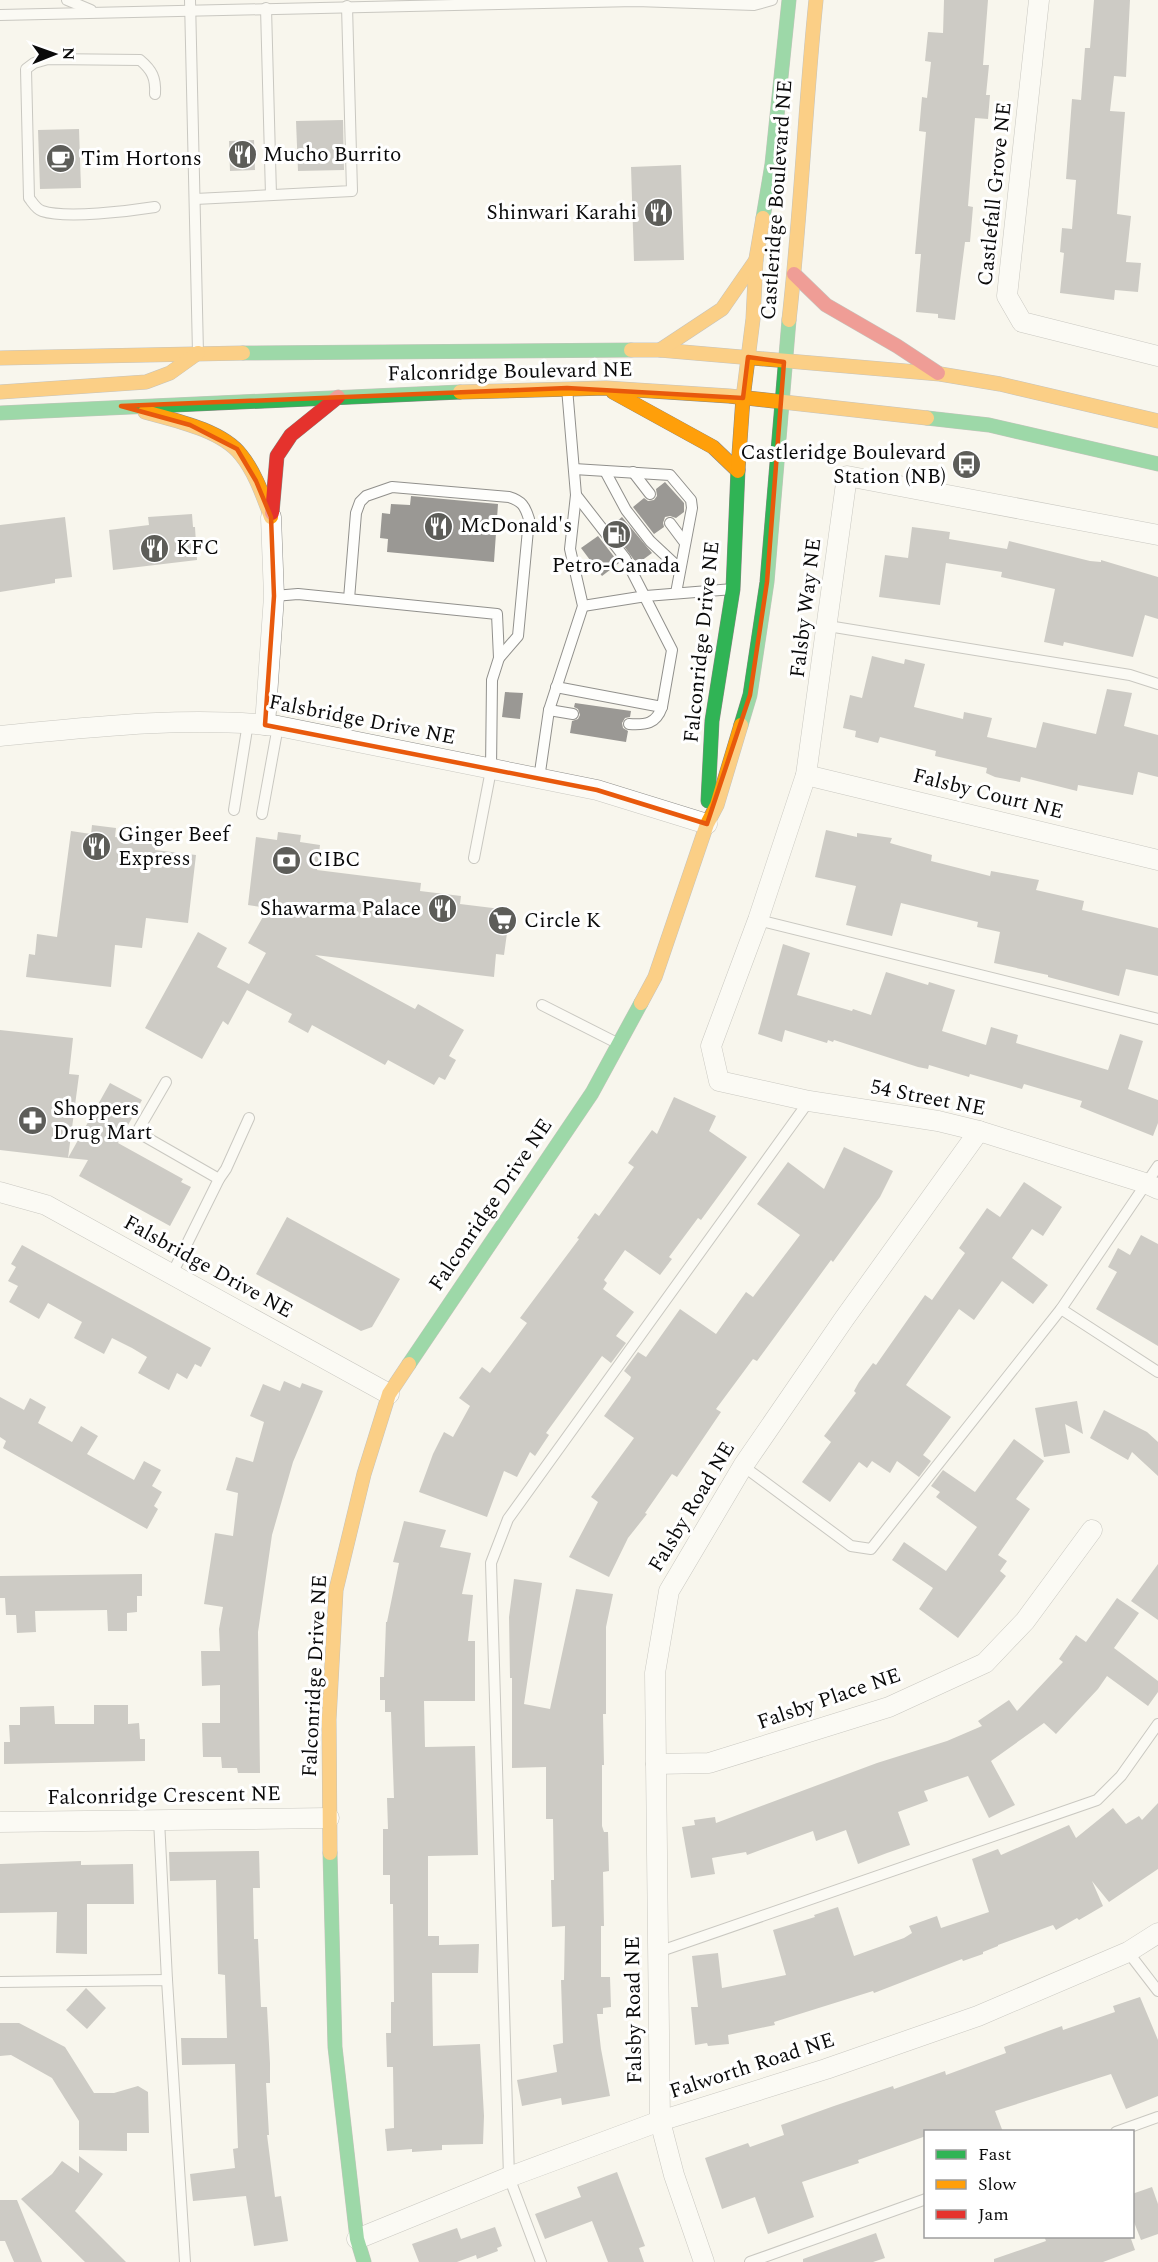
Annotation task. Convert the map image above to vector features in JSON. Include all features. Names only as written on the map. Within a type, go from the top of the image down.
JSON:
[{"type":"main road","name":"Castleridge Boulevard NE","points":[[748,357],[753,319],[756,259],[772,164],[789,0]]},
{"type":"main road","name":"Castleridge Boulevard NE","points":[[781,404],[794,273],[806,94],[816,0]]},
{"type":"main road","points":[[660,350],[722,309],[756,259]]},
{"type":"main road","points":[[794,273],[826,305],[940,374]]},
{"type":"main road","name":"Falconridge Boulevard NE","points":[[0,358],[198,353],[660,350],[940,374],[1000,384],[1158,421]]},
{"type":"main road","points":[[0,392],[146,382],[170,373],[198,353]]},
{"type":"main road","name":"Falconridge Drive NE","points":[[707,824],[712,721],[733,589],[738,471],[748,357]]},
{"type":"main road","points":[[606,388],[713,447],[738,471]]},
{"type":"main road","name":"Falconridge Boulevard NE","points":[[0,413],[121,405],[606,388],[743,398],[781,404],[990,425],[1158,464]]},
{"type":"main road","points":[[271,517],[277,456],[291,435],[338,397]]},
{"type":"main road","name":"Falconridge Drive NE","points":[[364,2262],[357,2240],[335,2047],[329,1818],[329,1719],[336,1590],[364,1474],[389,1394],[592,1093],[655,977],[707,824],[717,806],[750,695],[767,582],[781,404]]},
{"type":"main road","points":[[121,405],[190,425],[237,449],[256,481],[271,517]]},
{"type":"street","name":"Castlefall Grove NE","points":[[1039,0],[1007,296],[1022,322],[1158,356]]},
{"type":"street","name":"Falsby Way NE","points":[[711,1046],[758,920],[806,775],[847,476],[1158,535]]},
{"type":"street","points":[[264,725],[274,596],[271,517]]},
{"type":"street","name":"Falsbridge Drive NE","points":[[0,736],[122,724],[264,725],[597,790],[707,824]]},
{"type":"street","name":"Falsby Court NE","points":[[806,775],[1158,860]]},
{"type":"street","name":"54 Street NE","points":[[711,1046],[719,1081],[809,1101],[938,1121],[979,1131],[1151,1186]]},
{"type":"street","name":"Falsby Road NE","points":[[704,2262],[674,2175],[660,2121],[655,1673],[669,1591],[743,1466],[843,1320],[979,1131]]},
{"type":"street","name":"Falsbridge Drive NE","points":[[0,1192],[46,1205],[171,1276],[389,1394]]},
{"type":"street","name":"Falsby Place NE","points":[[656,1764],[709,1763],[889,1707],[985,1663],[1025,1621],[1092,1530]]},
{"type":"street","name":"Falconridge Crescent NE","points":[[0,1822],[329,1818]]},
{"type":"street","name":"Falworth Road NE","points":[[357,2240],[509,2177],[660,2121],[826,2069],[967,2020],[1128,1952],[1158,1933]]},
{"type":"lane","points":[[67,0],[96,12]]},
{"type":"lane","points":[[0,15],[96,12],[190,5],[266,8],[636,1],[754,4],[772,0]]},
{"type":"lane","points":[[190,5],[198,353]]},
{"type":"lane","points":[[195,199],[352,191],[347,6]]},
{"type":"lane","points":[[266,8],[271,195]]},
{"type":"lane","points":[[155,94],[156,84],[151,69],[140,60],[48,59],[34,63],[26,69],[29,198],[34,206],[41,211],[65,213],[126,212],[155,207]]},
{"type":"lane","points":[[539,779],[549,710],[583,606],[570,549],[576,495],[567,388]]},
{"type":"lane","points":[[574,469],[669,475],[691,500],[692,508],[676,593]]},
{"type":"lane","points":[[604,471],[632,518],[650,541],[680,569]]},
{"type":"lane","points":[[633,472],[650,494]]},
{"type":"lane","points":[[349,599],[356,513],[360,502],[366,496],[392,487],[509,497],[520,501],[529,519],[518,636],[499,658]]},
{"type":"lane","points":[[576,495],[625,558],[672,650],[659,716],[652,722],[629,723]]},
{"type":"lane","points":[[670,523],[685,543]]},
{"type":"lane","points":[[583,606],[646,596],[733,589]]},
{"type":"lane","points":[[274,596],[298,594],[497,614],[499,658],[492,680],[491,770],[474,858]]},
{"type":"lane","points":[[828,626],[1130,675],[1158,684]]},
{"type":"lane","points":[[556,687],[662,707]]},
{"type":"lane","points":[[549,710],[573,714]]},
{"type":"lane","points":[[234,810],[264,725]]},
{"type":"lane","points":[[262,814],[264,725]]},
{"type":"lane","points":[[758,920],[1158,1019]]},
{"type":"lane","points":[[542,1005],[619,1044]]},
{"type":"lane","points":[[166,1082],[138,1132],[219,1179]]},
{"type":"lane","points":[[541,2262],[509,2177],[491,1563],[508,1519],[809,1101]]},
{"type":"lane","points":[[171,1276],[226,1169],[249,1118]]},
{"type":"lane","points":[[743,1466],[851,1546],[871,1549],[1061,1309],[1151,1186],[1158,1166]]},
{"type":"lane","points":[[1061,1309],[1158,1372]]},
{"type":"lane","points":[[658,1952],[1097,1800],[1121,1776],[1158,1724]]},
{"type":"lane","points":[[159,1820],[185,2262]]},
{"type":"lane","points":[[1128,1952],[1158,1991]]},
{"type":"lane","points":[[0,1982],[167,1980]]},
{"type":"lane","points":[[1122,2130],[1158,2117]]},
{"type":"lane","points":[[750,2262],[924,2200]]},
{"type":"highlighted area","points":[[748,357],[784,362],[767,582],[750,695],[707,824],[597,790],[265,725],[274,596],[271,517],[256,481],[237,449],[190,425],[121,406],[567,388],[743,398]]},
{"type":"building","points":[[944,0],[988,0],[983,65],[989,65],[986,95],[990,95],[988,119],[975,118],[968,206],[973,207],[970,242],[965,242],[955,320],[938,318],[938,314],[916,312],[921,254],[915,254],[926,132],[919,131],[922,97],[927,98],[931,62],[925,61],[928,32],[943,33]]},
{"type":"building","points":[[1094,0],[1130,0],[1126,77],[1114,76],[1110,111],[1125,112],[1117,214],[1131,216],[1126,262],[1141,263],[1138,292],[1115,290],[1114,300],[1060,293],[1064,253],[1060,252],[1062,228],[1072,229],[1076,180],[1066,179],[1072,99],[1081,100],[1085,48],[1090,48]]},
{"type":"building","points":[[343,120],[344,170],[298,171],[296,121]]},
{"type":"building","name":"Tim Hortons","points":[[79,129],[81,188],[40,189],[38,130]]},
{"type":"building","name":"Mucho Burrito","points":[[254,140],[255,170],[230,171],[229,141]]},
{"type":"building","name":"Shinwari Karahi","points":[[681,165],[684,260],[634,261],[631,167]]},
{"type":"building","points":[[665,482],[684,503],[684,512],[676,518],[665,517],[664,527],[654,534],[633,507],[644,498],[648,501],[654,500],[657,496],[656,489]]},
{"type":"building","name":"McDonald's","points":[[411,496],[498,504],[494,562],[387,552],[388,539],[380,538],[382,513],[390,514],[391,504],[410,505]]},
{"type":"building","points":[[192,514],[197,560],[113,570],[109,530],[149,525],[148,517]]},
{"type":"building","points":[[65,517],[72,577],[55,579],[55,583],[0,592],[0,525]]},
{"type":"building","points":[[622,517],[652,553],[637,564],[610,527]]},
{"type":"building","points":[[912,527],[950,532],[949,539],[1007,549],[1009,541],[1090,561],[1101,562],[1101,560],[1158,577],[1158,619],[1145,615],[1133,657],[1064,642],[1063,646],[1044,642],[1055,589],[1001,577],[1002,572],[946,563],[940,605],[879,597],[885,555],[908,558]]},
{"type":"building","points":[[598,536],[619,563],[602,576],[581,548]]},
{"type":"building","points":[[872,656],[904,664],[905,659],[925,664],[914,707],[963,719],[964,712],[992,718],[987,737],[1036,748],[1043,722],[1096,734],[1107,689],[1132,693],[1124,726],[1158,735],[1158,777],[1138,772],[1133,795],[1078,785],[1077,791],[1021,777],[1020,782],[995,777],[986,773],[987,768],[935,756],[936,751],[880,737],[878,743],[855,737],[856,731],[843,728],[850,695],[862,698]]},
{"type":"building","points":[[505,692],[523,693],[520,719],[502,717]]},
{"type":"building","points":[[575,703],[631,711],[630,717],[625,718],[622,723],[623,728],[628,731],[626,742],[570,733],[572,721],[578,719],[580,715],[578,709],[574,707]]},
{"type":"building","points":[[92,825],[116,828],[115,837],[156,841],[155,850],[196,855],[188,923],[146,918],[142,948],[115,945],[111,987],[26,977],[29,954],[35,955],[37,934],[57,937],[71,831],[91,834]]},
{"type":"building","points":[[826,830],[857,837],[857,833],[892,838],[890,843],[932,855],[931,861],[990,876],[991,871],[1039,880],[1036,890],[1084,901],[1082,910],[1158,928],[1158,976],[1126,969],[1119,996],[1048,977],[1048,975],[994,963],[1000,932],[977,927],[978,922],[901,903],[892,936],[846,925],[856,886],[815,877]]},
{"type":"building","points":[[278,832],[301,835],[300,842],[320,845],[317,870],[421,883],[420,891],[461,896],[460,904],[501,909],[499,932],[507,933],[504,955],[496,954],[494,977],[315,955],[415,1009],[418,1004],[464,1030],[449,1056],[456,1060],[445,1080],[439,1077],[434,1085],[388,1060],[385,1065],[312,1025],[308,1033],[288,1022],[292,1014],[247,990],[228,1025],[223,1021],[202,1059],[145,1028],[198,932],[227,948],[217,967],[249,984],[266,953],[248,943],[268,908],[248,905],[256,837],[277,840]]},
{"type":"building","points":[[783,944],[810,953],[797,995],[852,1011],[853,1009],[871,1015],[886,972],[928,985],[929,982],[955,990],[942,1031],[986,1045],[991,1027],[1018,1035],[1016,1043],[1108,1070],[1120,1034],[1143,1041],[1128,1089],[1158,1100],[1158,1123],[1153,1136],[1080,1107],[1082,1101],[1024,1084],[1022,1089],[929,1065],[928,1069],[918,1067],[834,1040],[833,1042],[828,1040],[827,1043],[785,1030],[782,1042],[758,1034]]},
{"type":"building","name":"Shoppers Drug Mart","points":[[0,1030],[73,1038],[69,1074],[79,1075],[68,1158],[0,1150]]},
{"type":"building","points":[[110,1083],[142,1100],[118,1143],[183,1179],[181,1182],[191,1187],[170,1226],[79,1176],[88,1160],[68,1158]]},
{"type":"building","points":[[674,1097],[716,1116],[709,1131],[747,1157],[701,1220],[698,1218],[669,1257],[672,1259],[660,1275],[625,1250],[604,1280],[607,1283],[603,1289],[634,1312],[616,1336],[626,1343],[611,1363],[602,1356],[546,1433],[549,1435],[535,1456],[530,1452],[517,1477],[504,1471],[487,1517],[419,1492],[444,1432],[453,1437],[470,1406],[459,1398],[482,1367],[490,1373],[527,1323],[520,1318],[579,1239],[577,1238],[595,1213],[599,1216],[634,1167],[628,1163],[652,1130],[657,1134]]},
{"type":"building","points":[[844,1147],[893,1171],[880,1197],[757,1361],[753,1359],[716,1409],[721,1412],[677,1477],[672,1474],[645,1513],[647,1514],[628,1538],[609,1577],[569,1557],[598,1502],[591,1497],[634,1438],[604,1416],[630,1380],[631,1377],[624,1371],[638,1352],[646,1357],[680,1309],[716,1334],[746,1292],[753,1297],[800,1235],[757,1204],[788,1162],[824,1189]]},
{"type":"building","points":[[1024,1182],[1062,1207],[1043,1236],[1032,1229],[1012,1258],[1048,1285],[1033,1304],[1002,1281],[974,1320],[959,1309],[906,1385],[951,1417],[923,1455],[931,1461],[919,1477],[897,1461],[890,1473],[872,1461],[867,1468],[859,1462],[830,1502],[802,1482],[831,1442],[824,1436],[856,1393],[854,1391],[859,1382],[873,1363],[876,1365],[925,1295],[932,1300],[965,1253],[959,1248],[987,1208],[1000,1217]]},
{"type":"building","points":[[287,1217],[400,1279],[372,1327],[361,1331],[256,1274]]},
{"type":"building","points":[[1141,1235],[1158,1244],[1158,1346],[1096,1309],[1117,1272],[1108,1267],[1118,1248],[1130,1255]]},
{"type":"building","points":[[22,1245],[211,1348],[201,1367],[195,1364],[187,1379],[177,1373],[169,1390],[138,1373],[147,1357],[132,1348],[112,1338],[104,1354],[74,1338],[82,1322],[48,1303],[39,1319],[9,1302],[18,1286],[8,1281],[16,1267],[11,1264]]},
{"type":"building","points":[[284,1381],[300,1388],[302,1383],[323,1391],[293,1462],[272,1535],[258,1632],[260,1773],[238,1773],[237,1768],[222,1768],[221,1757],[203,1757],[202,1723],[220,1723],[220,1685],[202,1686],[201,1651],[220,1651],[219,1629],[223,1607],[204,1604],[215,1533],[233,1536],[238,1493],[226,1490],[236,1457],[253,1462],[264,1422],[250,1416],[263,1384],[280,1391]]},
{"type":"building","points":[[0,1397],[24,1410],[30,1398],[46,1407],[38,1423],[72,1442],[81,1426],[98,1436],[87,1454],[134,1480],[144,1461],[161,1470],[152,1486],[162,1492],[154,1506],[158,1509],[147,1529],[3,1448],[6,1441],[0,1437]]},
{"type":"building","points":[[1077,1401],[1083,1434],[1065,1424],[1070,1453],[1044,1457],[1035,1408]]},
{"type":"building","points":[[1104,1410],[1147,1432],[1158,1442],[1158,1476],[1132,1452],[1128,1460],[1090,1438]]},
{"type":"building","points":[[1014,1439],[1044,1461],[1016,1499],[1030,1509],[998,1555],[1007,1561],[1000,1571],[1006,1576],[958,1638],[919,1609],[933,1588],[892,1560],[904,1542],[946,1571],[977,1527],[936,1497],[940,1492],[931,1486],[943,1470],[975,1492]]},
{"type":"building","points":[[404,1521],[446,1530],[440,1547],[471,1553],[462,1594],[473,1595],[468,1641],[475,1641],[475,1701],[424,1701],[425,1747],[475,1746],[478,1855],[428,1856],[428,1936],[439,1936],[439,1945],[479,1944],[478,1973],[432,1973],[433,2046],[480,2044],[484,2116],[483,2144],[442,2145],[442,2150],[412,2152],[412,2149],[387,2151],[385,2129],[394,2128],[393,2067],[387,2067],[386,2033],[391,2033],[391,2002],[394,2002],[393,1904],[390,1904],[390,1875],[383,1875],[383,1829],[388,1829],[387,1798],[394,1798],[391,1712],[385,1712],[385,1700],[380,1700],[380,1677],[384,1677],[386,1622],[399,1563],[393,1562]]},
{"type":"building","points":[[1158,1564],[1158,1620],[1131,1601]]},
{"type":"building","points":[[142,1574],[142,1596],[137,1596],[137,1612],[127,1613],[127,1631],[108,1631],[107,1610],[35,1611],[36,1632],[17,1633],[16,1615],[6,1615],[5,1598],[0,1598],[0,1576]]},
{"type":"building","points":[[514,1579],[542,1583],[524,1704],[550,1709],[576,1589],[613,1594],[606,1627],[606,1714],[603,1714],[604,1765],[602,1765],[602,1826],[604,1832],[608,1832],[609,1871],[603,1872],[604,1926],[601,1926],[601,1977],[610,1977],[611,2007],[603,2008],[603,2014],[597,2014],[610,2096],[562,2105],[561,2098],[522,2106],[517,2080],[557,2072],[553,2045],[563,2043],[561,1980],[564,1980],[565,1926],[552,1927],[553,1819],[546,1819],[546,1767],[512,1768],[509,1617]]},
{"type":"building","points":[[1117,1598],[1139,1613],[1114,1648],[1158,1681],[1158,1692],[1148,1706],[1107,1676],[1098,1689],[1056,1734],[1044,1723],[991,1761],[1015,1805],[989,1818],[968,1776],[924,1791],[928,1801],[898,1812],[910,1845],[858,1864],[846,1830],[816,1841],[813,1831],[747,1855],[746,1852],[712,1858],[715,1874],[691,1878],[682,1827],[695,1825],[694,1820],[715,1817],[716,1823],[877,1763],[947,1741],[982,1726],[978,1721],[1009,1700],[1017,1711],[1063,1662],[1059,1659],[1076,1635],[1086,1642]]},
{"type":"building","points":[[94,1705],[128,1705],[128,1724],[139,1723],[140,1739],[145,1739],[145,1761],[4,1764],[4,1742],[10,1742],[9,1725],[20,1725],[20,1707],[54,1706],[55,1724],[94,1724]]},
{"type":"building","points":[[1158,1803],[1158,1869],[1109,1902],[1092,1881],[1103,1906],[1079,1920],[1077,1918],[1056,1930],[1053,1925],[998,1945],[983,1954],[963,1961],[962,1959],[874,1993],[873,1991],[774,2022],[775,2025],[728,2035],[729,2044],[695,2045],[691,2007],[698,2007],[692,1956],[718,1953],[722,1988],[786,1975],[773,1930],[838,1907],[854,1956],[904,1938],[912,1933],[909,1926],[937,1916],[941,1928],[989,1912],[972,1859],[998,1849],[1001,1855],[1069,1825],[1076,1838],[1113,1808],[1126,1824],[1139,1816],[1142,1820]]},
{"type":"building","points":[[259,1851],[260,1888],[253,1888],[254,1939],[258,1939],[261,2007],[267,2007],[270,2083],[266,2083],[269,2135],[267,2135],[275,2197],[281,2196],[288,2241],[254,2246],[246,2196],[193,2201],[190,2174],[235,2168],[233,2149],[238,2148],[235,2064],[182,2065],[181,2038],[227,2038],[225,1975],[218,1974],[216,1880],[170,1881],[169,1852]]},
{"type":"building","points":[[81,1861],[81,1865],[133,1864],[134,1904],[87,1904],[87,1954],[56,1953],[57,1912],[0,1913],[0,1864]]},
{"type":"building","points":[[86,1988],[106,2008],[87,2029],[66,2010]]},
{"type":"building","points":[[1140,1997],[1158,2040],[1158,2096],[1126,2109],[1111,2074],[995,2111],[1002,2130],[924,2130],[924,2137],[858,2160],[859,2163],[802,2182],[814,2217],[768,2234],[755,2197],[722,2209],[705,2158],[748,2143],[750,2147],[784,2135],[781,2125],[834,2106],[893,2086],[894,2089],[945,2071],[946,2075],[1006,2053],[1004,2047],[1062,2026],[1063,2030],[1115,2012],[1113,2006]]},
{"type":"building","points":[[0,2023],[19,2023],[65,2047],[94,2093],[114,2093],[138,2086],[148,2092],[149,2133],[127,2133],[127,2151],[79,2150],[79,2121],[52,2078],[11,2055],[0,2056]]},
{"type":"building","points":[[79,2156],[103,2174],[75,2211],[126,2262],[85,2262],[21,2199],[52,2174],[62,2161],[79,2173]]},
{"type":"building","points":[[617,2172],[645,2246],[639,2248],[644,2262],[608,2262],[592,2221],[545,2239],[535,2214],[581,2197],[577,2187]]},
{"type":"building","points":[[1152,2187],[1158,2204],[1158,2234],[1141,2240],[1134,2222],[1134,2193]]},
{"type":"building","points":[[0,2200],[17,2200],[42,2262],[14,2262],[5,2241],[0,2241]]},
{"type":"building","points":[[495,2227],[502,2246],[497,2248],[498,2251],[477,2259],[476,2255],[457,2262],[419,2262],[412,2244],[457,2228],[461,2239]]},
{"type":"building","points":[[876,2233],[885,2258],[873,2262],[803,2262],[803,2259]]},
{"type":"building","points":[[1045,2238],[1131,2238],[1135,2250],[1103,2262],[994,2262],[994,2259],[1046,2241]]},
{"type":"traffic: fast","points":[[763,218],[772,164],[789,0]]},
{"type":"traffic: fast","points":[[741,725],[750,695],[767,582],[789,320]]},
{"type":"traffic: fast","points":[[243,353],[631,350]]},
{"type":"traffic: fast","points":[[0,413],[460,392]]},
{"type":"traffic: fast","points":[[927,418],[989,425],[1158,464]]},
{"type":"traffic: fast","points":[[708,801],[712,721],[733,589],[738,469]]},
{"type":"traffic: fast","points":[[409,1364],[592,1093],[641,1003]]},
{"type":"traffic: fast","points":[[330,1853],[335,2047],[357,2239],[364,2262]]},
{"type":"traffic: slow","points":[[789,320],[816,0]]},
{"type":"traffic: slow","points":[[738,469],[743,398],[753,319],[756,259],[763,218]]},
{"type":"traffic: slow","points":[[660,350],[722,309],[756,260]]},
{"type":"traffic: slow","points":[[631,350],[660,350],[940,374],[1000,384],[1158,421]]},
{"type":"traffic: slow","points":[[0,392],[146,382],[170,373],[198,353]]},
{"type":"traffic: slow","points":[[0,358],[243,353]]},
{"type":"traffic: slow","points":[[460,392],[606,388],[729,396],[927,418]]},
{"type":"traffic: slow","points":[[613,392],[713,447],[738,471]]},
{"type":"traffic: slow","points":[[145,412],[197,427],[233,446],[250,469],[271,517]]},
{"type":"traffic: slow","points":[[641,1003],[655,977],[707,824],[717,805],[741,725]]},
{"type":"traffic: slow","points":[[330,1853],[329,1719],[336,1590],[364,1474],[389,1394],[409,1364]]},
{"type":"traffic: jam","points":[[794,274],[826,305],[897,346],[938,373]]},
{"type":"traffic: jam","points":[[272,513],[277,456],[291,435],[338,397]]},
{"type":"place","name":"Mucho Burrito","points":[[242,155]]},
{"type":"place","name":"Tim Hortons","points":[[60,159]]},
{"type":"place","name":"Shinwari Karahi","points":[[658,213]]},
{"type":"place","name":"Castleridge Boulevard Station (NB)","points":[[967,465]]},
{"type":"place","name":"McDonald's","points":[[439,526]]},
{"type":"place","name":"Petro-Canada","points":[[616,535]]},
{"type":"place","name":"KFC","points":[[155,548]]},
{"type":"place","name":"Ginger Beef Express","points":[[97,847]]},
{"type":"place","name":"CIBC","points":[[287,860]]},
{"type":"place","name":"Shawarma Palace","points":[[442,909]]},
{"type":"place","name":"Circle K","points":[[503,921]]},
{"type":"place","name":"Shoppers Drug Mart","points":[[32,1121]]}]
